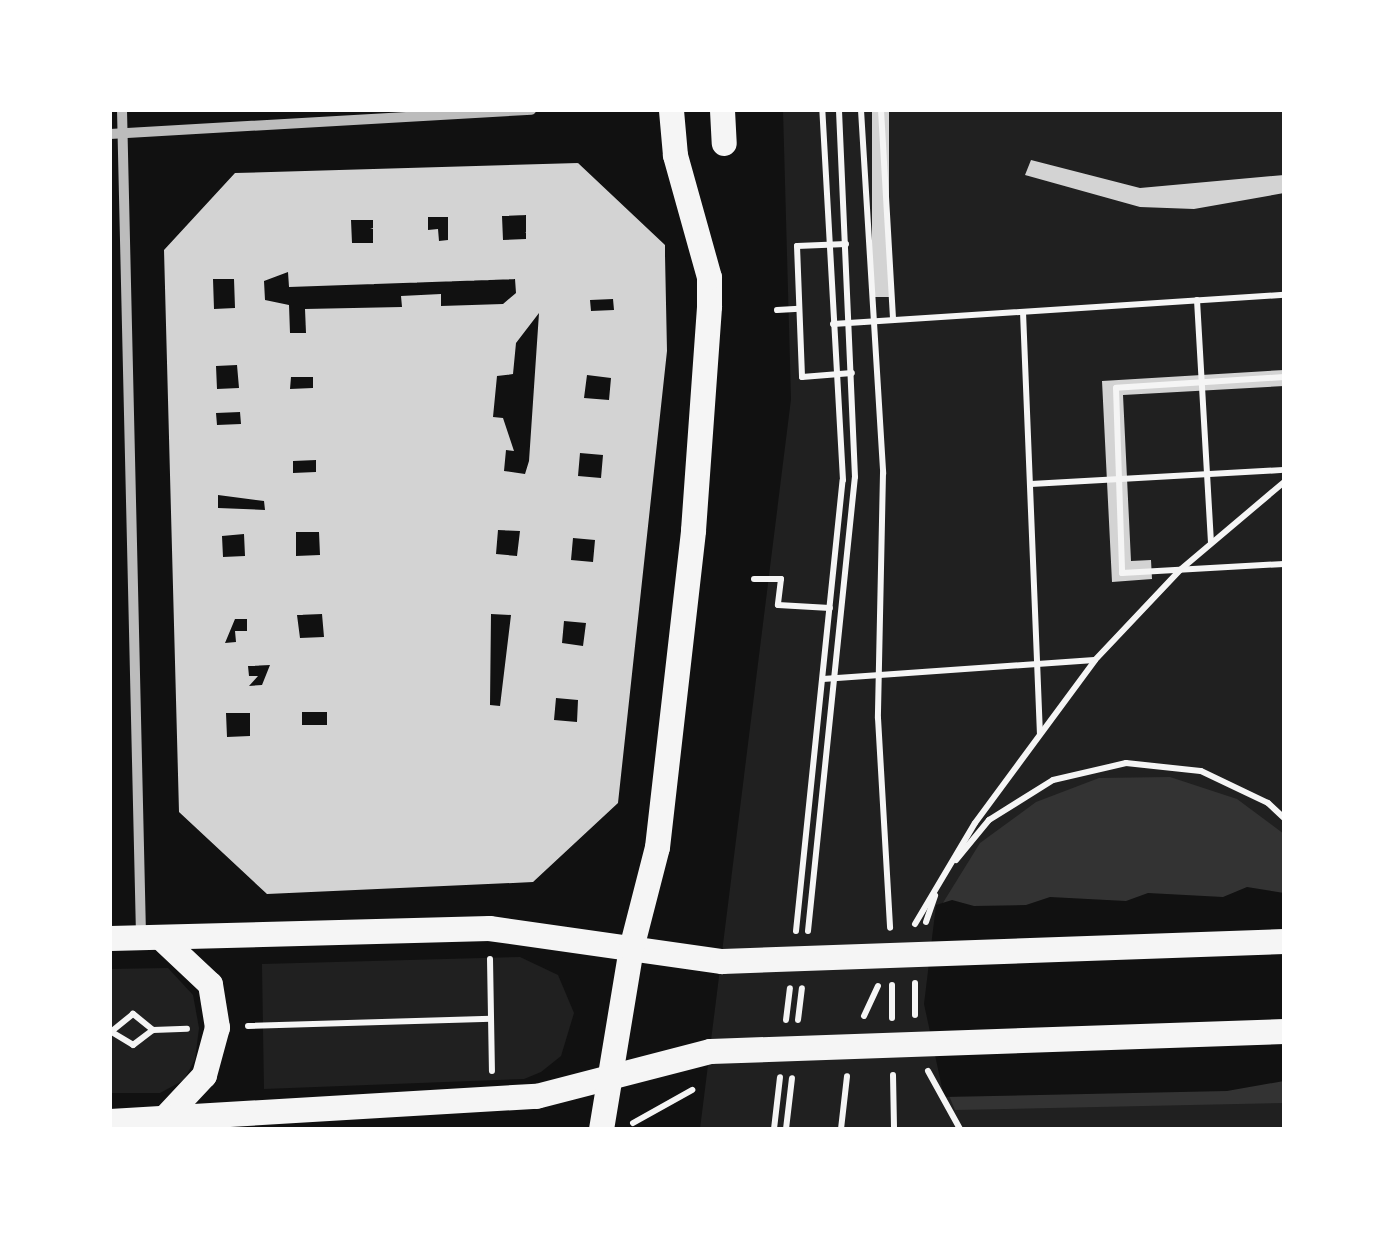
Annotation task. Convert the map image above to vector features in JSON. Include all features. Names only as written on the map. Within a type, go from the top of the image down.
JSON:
[{"type":"main road","points":[[601,1129],[631,948],[657,847],[694,530],[709,277],[676,155],[671,110]]},
{"type":"main road","points":[[722,110],[724,144]]},
{"type":"main road","points":[[110,938],[490,928],[722,960],[1284,941]]},
{"type":"main road","points":[[151,938],[210,984],[217,1028],[204,1075],[162,1120]]},
{"type":"main road","points":[[110,1121],[491,1100],[608,1079],[710,1052],[1284,1031]]},
{"type":"street","points":[[122,110],[116,134],[151,938]]},
{"type":"street","points":[[116,134],[532,110]]},
{"type":"path","points":[[794,953],[842,480],[822,110]]},
{"type":"path","points":[[806,953],[855,477],[839,110]]},
{"type":"path","points":[[861,110],[883,472],[879,676],[891,945]]},
{"type":"path","points":[[881,110],[893,320]]},
{"type":"path","points":[[846,244],[797,246],[802,377],[852,373]]},
{"type":"path","points":[[833,324],[1284,295]]},
{"type":"path","points":[[1197,300],[1211,542]]},
{"type":"path","points":[[777,310],[799,309]]},
{"type":"path","points":[[1023,312],[1040,734]]},
{"type":"path","points":[[1284,377],[1116,388],[1122,572],[1284,564]]},
{"type":"path","points":[[1031,484],[1284,470]]},
{"type":"path","points":[[912,929],[942,878],[1095,660],[1180,570],[1284,482]]},
{"type":"path","points":[[754,579],[781,580],[778,605],[830,608]]},
{"type":"path","points":[[823,679],[1095,660]]},
{"type":"path","points":[[922,934],[942,878],[989,820],[1053,780],[1126,763],[1200,771],[1268,803],[1284,818]]},
{"type":"path","points":[[490,958],[492,1080]]},
{"type":"path","points":[[785,1031],[791,972]]},
{"type":"path","points":[[797,1031],[803,972]]},
{"type":"path","points":[[915,972],[915,1031]]},
{"type":"path","points":[[858,1030],[888,975],[893,1034]]},
{"type":"path","points":[[153,1030],[133,1014],[111,1031],[133,1045],[153,1030],[199,1028]]},
{"type":"path","points":[[237,1027],[491,1019]]},
{"type":"path","points":[[925,1062],[935,1093],[960,1129]]},
{"type":"path","points":[[841,1129],[848,1065]]},
{"type":"path","points":[[774,1129],[781,1070]]},
{"type":"path","points":[[786,1129],[793,1070]]},
{"type":"path","points":[[893,1072],[894,1129]]},
{"type":"path","points":[[642,1120],[706,1082]]},
{"type":"shaded area","points":[[783,110],[1284,110],[1284,1129],[700,1129],[791,399]]},
{"type":"shaded area","points":[[1170,777],[1237,799],[1284,834],[1284,1103],[955,1110],[941,1076],[941,906],[980,843],[1036,802],[1099,778]]},
{"type":"shaded area","points":[[520,957],[558,975],[574,1013],[561,1056],[541,1072],[524,1079],[264,1089],[262,964]]},
{"type":"shaded area","points":[[168,968],[193,995],[199,1028],[195,1059],[184,1080],[160,1093],[110,1093],[110,969]]},
{"type":"pier","points":[[1247,887],[1284,893],[1284,1081],[1227,1091],[944,1097],[924,1004],[936,905],[952,900],[974,906],[1026,905],[1050,897],[1126,901],[1148,893],[1223,897]]},
{"type":"building","points":[[872,110],[889,110],[889,297],[872,297]]},
{"type":"building","points":[[1031,160],[1140,188],[1284,175],[1284,193],[1194,209],[1140,207],[1025,175]]},
{"type":"building","points":[[578,163],[665,245],[667,351],[618,803],[533,882],[267,894],[179,812],[164,250],[235,173]],"holes":[[[526,215],[526,239],[503,240],[502,216]],[[428,217],[448,217],[448,240],[439,241],[438,229],[428,230]],[[351,220],[373,220],[373,243],[352,243]],[[288,272],[289,287],[515,279],[516,293],[503,304],[441,306],[441,294],[401,296],[402,307],[305,309],[306,333],[290,333],[289,305],[265,300],[264,281]],[[213,279],[234,279],[235,308],[214,309]],[[613,299],[614,310],[591,311],[590,300]],[[539,313],[525,474],[504,471],[506,450],[514,451],[503,418],[493,417],[497,376],[513,374],[516,343]],[[237,365],[239,388],[217,389],[216,366]],[[587,375],[611,378],[609,400],[584,398]],[[291,377],[313,377],[313,388],[290,389]],[[240,412],[241,424],[217,425],[216,413]],[[580,453],[603,455],[601,478],[578,476]],[[316,460],[316,472],[293,473],[293,461]],[[218,495],[264,501],[265,510],[218,508]],[[498,530],[520,531],[517,556],[496,554]],[[296,532],[319,532],[320,555],[296,556]],[[244,534],[245,556],[223,557],[222,536]],[[573,538],[595,540],[593,562],[571,560]],[[322,614],[324,637],[300,638],[297,615]],[[491,614],[511,615],[500,706],[490,705]],[[235,619],[247,619],[247,631],[235,631],[236,642],[225,643]],[[564,621],[586,623],[583,646],[562,643]],[[270,665],[262,685],[249,686],[258,676],[249,676],[248,666]],[[556,698],[578,700],[577,722],[554,720]],[[302,712],[327,712],[327,725],[302,725]],[[226,713],[250,713],[250,736],[227,737]]]},
{"type":"building","points":[[1284,370],[1284,386],[1123,395],[1131,561],[1151,560],[1152,579],[1112,582],[1102,381]]}]
